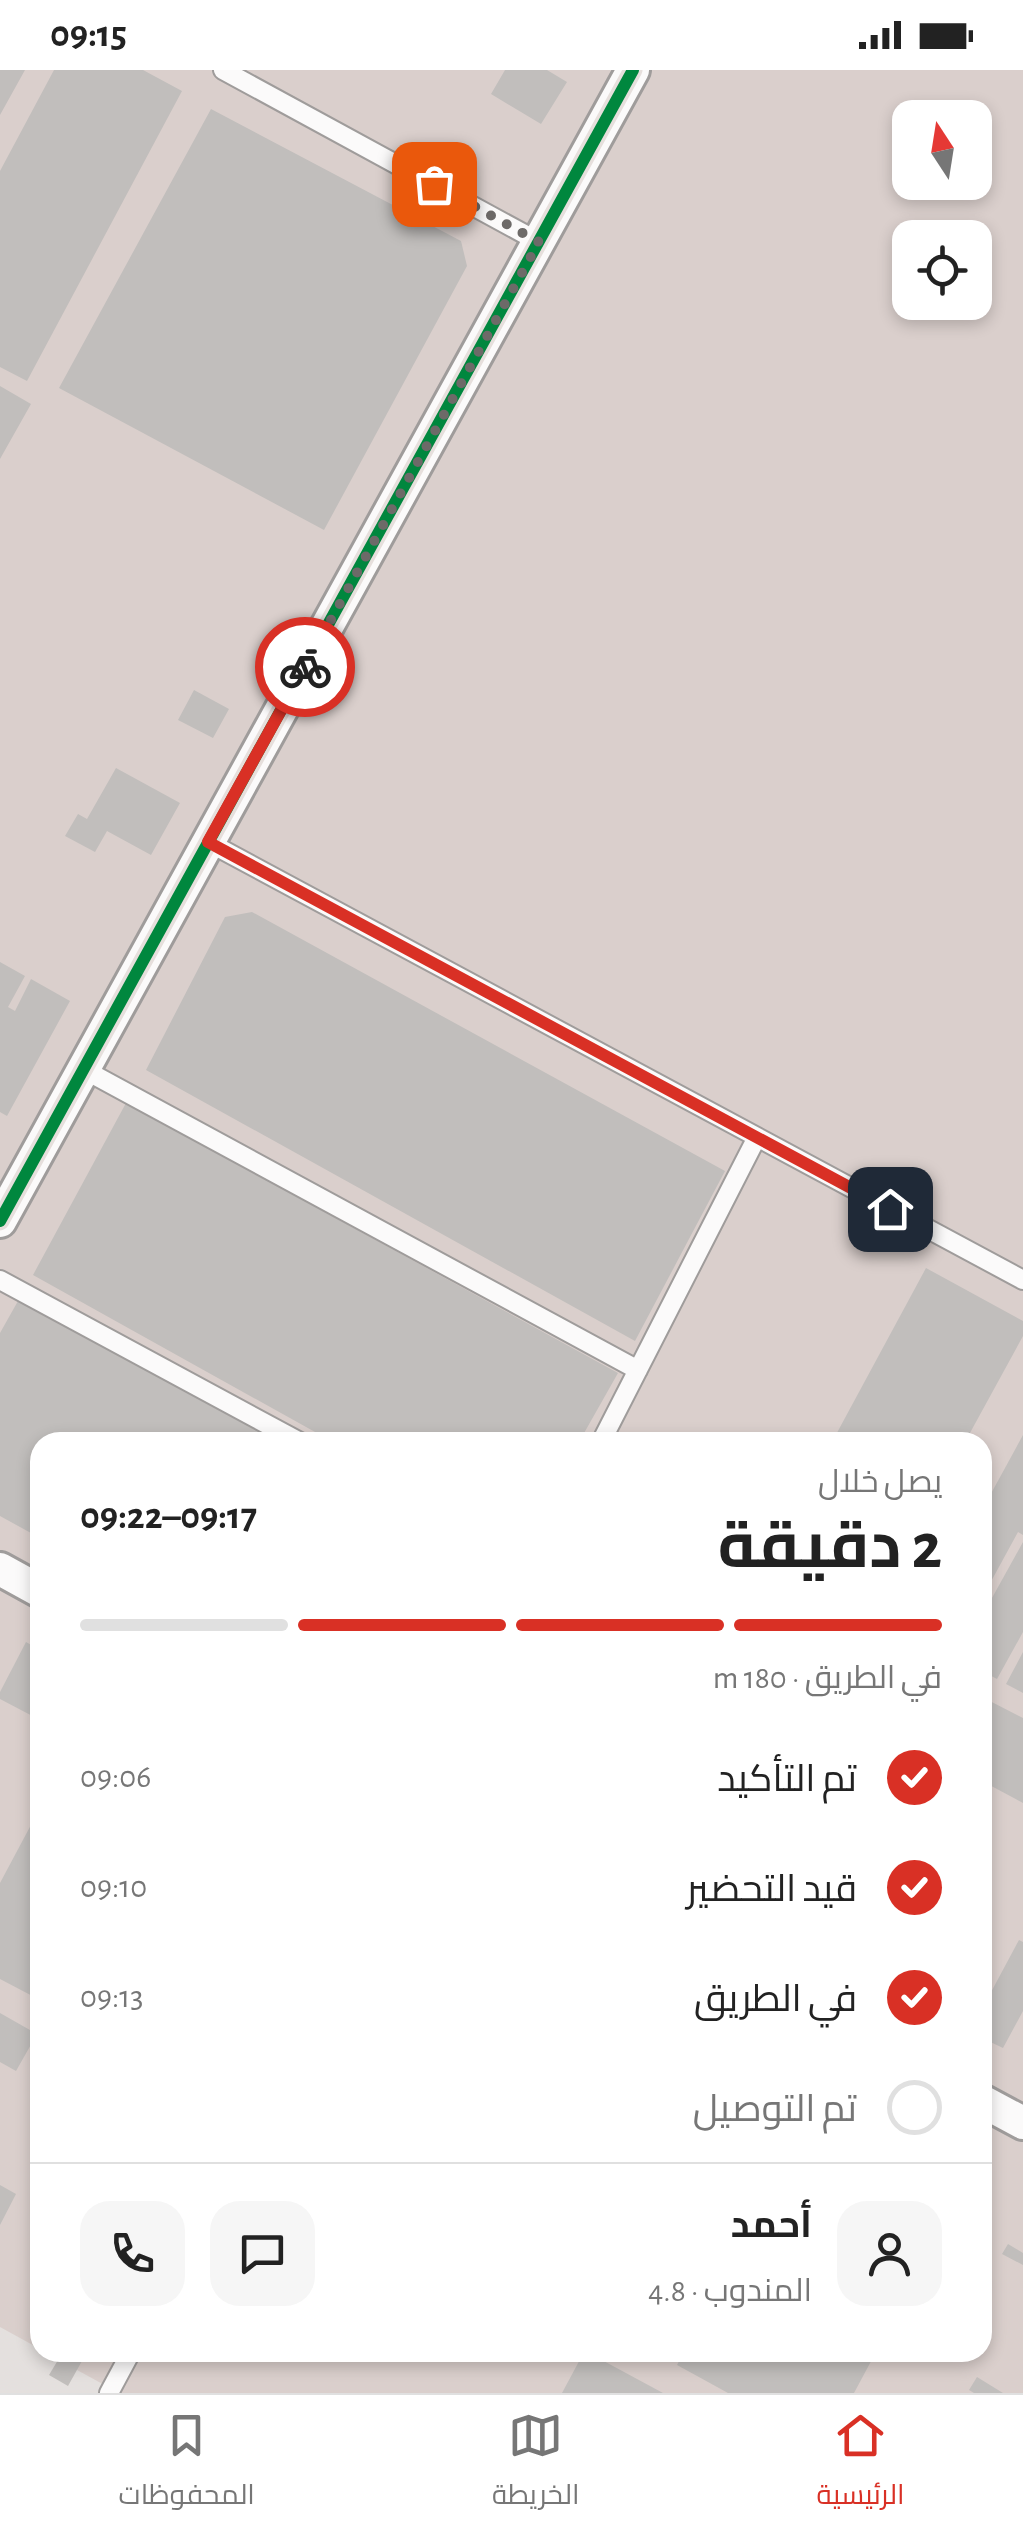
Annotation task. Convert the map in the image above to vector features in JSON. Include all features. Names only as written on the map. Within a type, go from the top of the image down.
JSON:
[{"type":"street","points":[[0,1220],[634,70]]},
{"type":"street","points":[[0,1569],[30,1586]]},
{"type":"street","points":[[992,2106],[1023,2123]]},
{"type":"lane","points":[[223,70],[539,242]]},
{"type":"lane","points":[[208,842],[1023,1280]]},
{"type":"lane","points":[[84,1069],[638,1370]]},
{"type":"lane","points":[[606,1432],[756,1137]]},
{"type":"lane","points":[[0,1280],[281,1432]]},
{"type":"lane","points":[[109,2393],[125,2362]]},
{"type":"shaded area","points":[[0,70],[1023,70],[1023,2393],[119,2393],[62,2362],[992,2362],[992,1432],[30,1432],[30,2344],[0,2327]]},
{"type":"building","points":[[0,70],[25,70],[0,115]]},
{"type":"building","points":[[54,70],[143,70],[182,91],[27,381],[0,367],[0,171]]},
{"type":"building","points":[[505,70],[547,70],[567,82],[541,124],[491,94]]},
{"type":"building","points":[[211,109],[461,241],[467,266],[324,530],[59,388]]},
{"type":"building","points":[[0,386],[31,404],[0,459]]},
{"type":"building","points":[[194,690],[229,709],[213,738],[178,720]]},
{"type":"building","points":[[116,768],[180,803],[151,855],[107,831],[95,852],[65,836],[78,814],[87,819]]},
{"type":"building","points":[[252,912],[725,1171],[635,1341],[146,1070],[225,917]]},
{"type":"building","points":[[0,962],[25,976],[8,1007],[15,1011],[31,979],[70,1001],[7,1116],[0,1112]]},
{"type":"building","points":[[126,1103],[618,1373],[585,1432],[315,1432],[33,1275]]},
{"type":"building","points":[[926,1268],[1023,1321],[1023,1336],[970,1432],[837,1432]]},
{"type":"building","points":[[18,1301],[260,1432],[30,1432],[30,1532],[0,1516],[0,1333]]},
{"type":"building","points":[[1023,1435],[1023,1535],[1018,1532],[992,1580],[992,1492]]},
{"type":"building","points":[[1023,1542],[1023,1632],[997,1679],[992,1676],[992,1598]]},
{"type":"building","points":[[26,1642],[30,1644],[30,1715],[0,1699]]},
{"type":"building","points":[[1023,1652],[1023,1693],[1006,1684]]},
{"type":"building","points":[[992,1702],[1023,1718],[1023,1803],[992,1786]]},
{"type":"building","points":[[30,1827],[30,1995],[0,1979],[0,1883]]},
{"type":"building","points":[[1019,1940],[1023,1942],[1023,2011],[1003,2048],[992,2043],[992,1990]]},
{"type":"building","points":[[0,2013],[30,2030],[30,2046],[16,2071],[0,2062]]},
{"type":"building","points":[[0,2185],[16,2194],[0,2225]]},
{"type":"building","points":[[1008,2244],[1023,2253],[1023,2265],[1002,2254]]},
{"type":"building","points":[[57,2362],[81,2362],[68,2386],[49,2375]]},
{"type":"building","points":[[579,2362],[606,2362],[663,2393],[562,2393]]},
{"type":"building","points":[[871,2362],[854,2393],[728,2393],[677,2365]]},
{"type":"building","points":[[977,2377],[1003,2393],[969,2390]]},
{"type":"cycle path","points":[[0,1221],[633,70]]},
{"type":"way so far","points":[[305,667],[539,242],[434,184]]},
{"type":"route","points":[[305,667],[208,842],[890,1209]]}]
